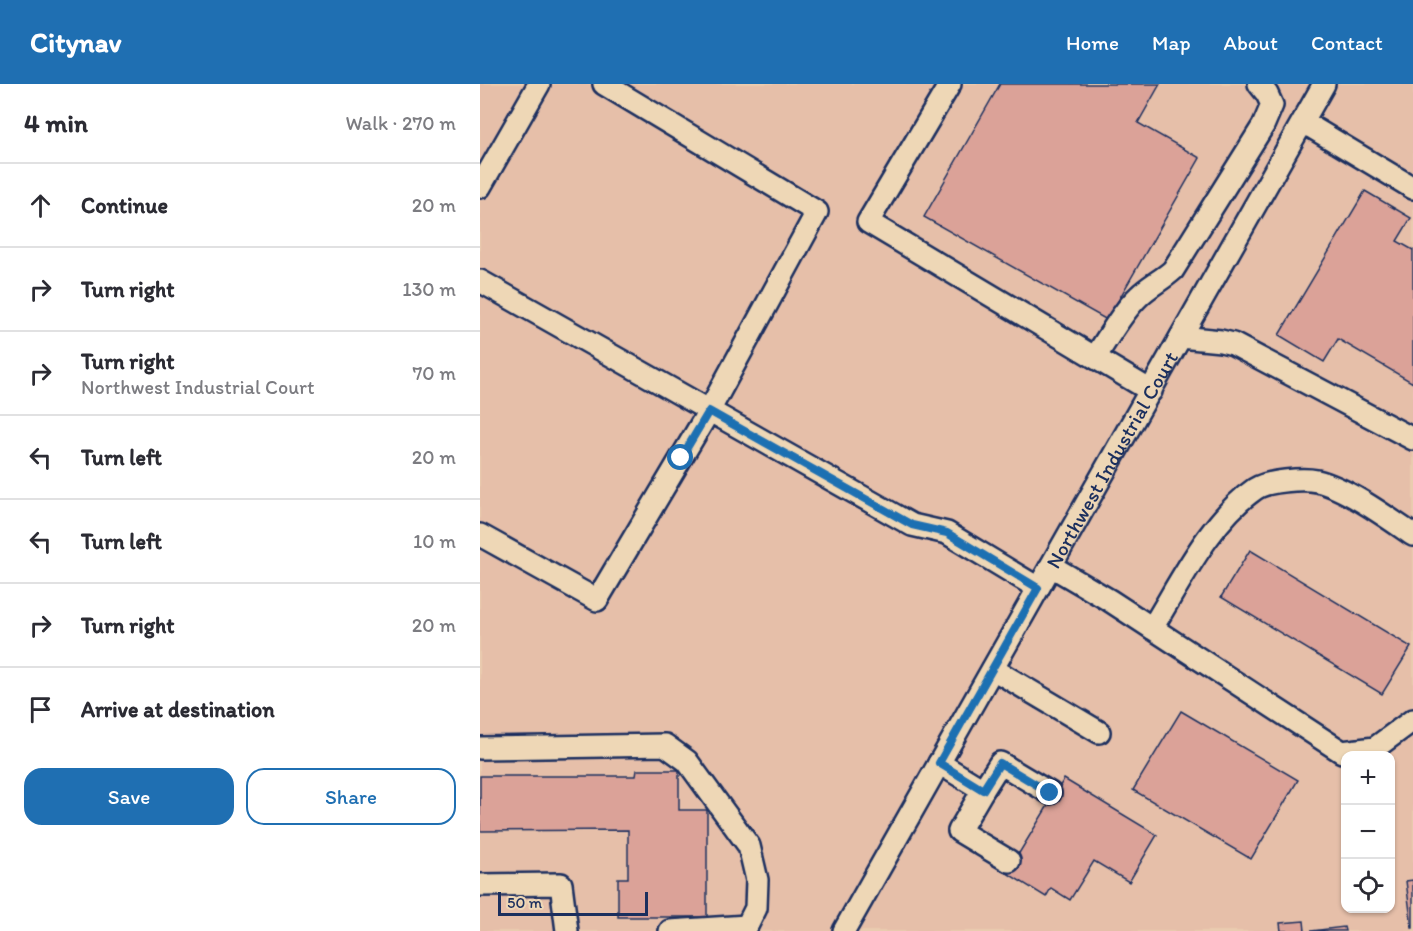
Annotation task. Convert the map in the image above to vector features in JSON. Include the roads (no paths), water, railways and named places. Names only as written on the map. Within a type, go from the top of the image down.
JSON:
[{"type":"street","points":[[480,187],[539,84]]},
{"type":"street","points":[[480,535],[597,600],[709,411],[817,212],[604,84]]},
{"type":"street","points":[[950,84],[868,222],[1151,391]]},
{"type":"street","points":[[1095,357],[1129,307],[1141,294],[1173,270],[1263,126],[1272,105],[1259,84]]},
{"type":"street","name":"Northwest Industrial Court","points":[[844,931],[1324,84]]},
{"type":"street","points":[[1303,122],[1413,188]]},
{"type":"street","points":[[480,281],[912,525],[947,533],[1038,588]]},
{"type":"street","points":[[1181,337],[1233,344],[1413,440]]},
{"type":"street","points":[[1152,628],[1209,536],[1256,488],[1287,481],[1317,481],[1348,494],[1413,535]]},
{"type":"street","points":[[1051,566],[1152,628],[1342,752],[1375,748],[1413,720]]},
{"type":"street","points":[[993,669],[1099,732]]},
{"type":"street","points":[[480,748],[665,745],[687,761],[749,846],[757,880],[756,908],[747,926],[670,931]]},
{"type":"street","points":[[939,763],[983,790]]},
{"type":"street","points":[[1009,861],[959,831],[983,790],[1000,763],[1050,793]]},
{"type":"street","points":[[480,885],[561,884],[567,931]]}]
